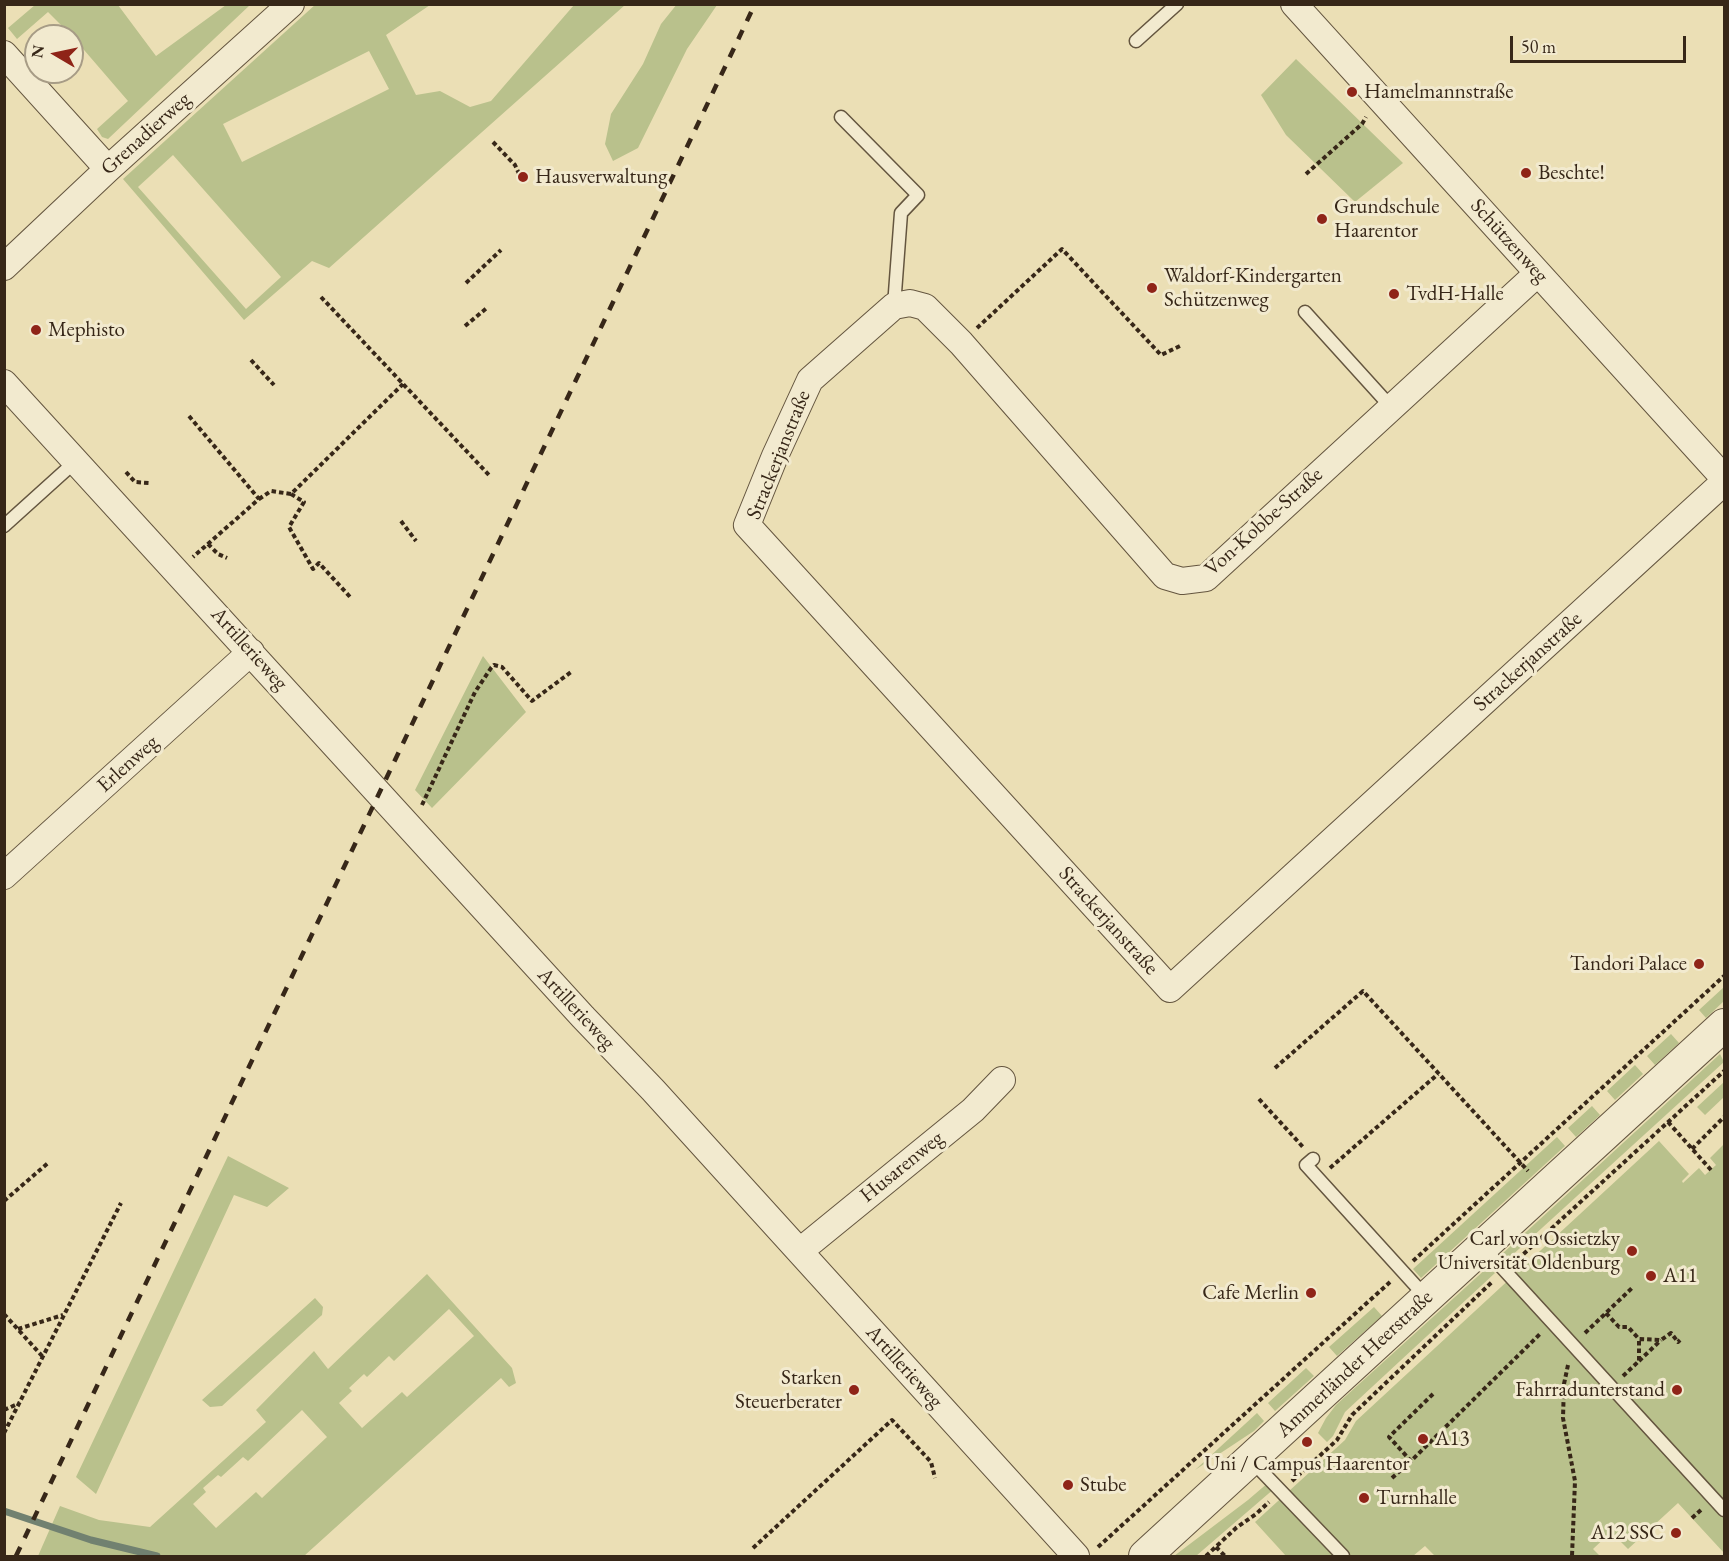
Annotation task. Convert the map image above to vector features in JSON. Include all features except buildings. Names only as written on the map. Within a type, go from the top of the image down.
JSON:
[{"type":"street","name":"Grenadierweg","points":[[4,267],[108,169],[291,4]]},
{"type":"street","name":"Schützenweg","points":[[1305,8],[1382,102],[1725,480]]},
{"type":"street","points":[[4,54],[108,169]]},
{"type":"street","name":"Von-Kobbe-Straße","points":[[894,306],[910,303],[926,307],[962,343],[1165,576],[1182,581],[1206,578],[1538,273]]},
{"type":"street","name":"Strackerjanstraße","points":[[894,306],[810,380],[775,456],[747,525],[1170,989],[1725,480]]},
{"type":"street","name":"Artillerieweg","points":[[4,383],[800,1251],[1076,1557]]},
{"type":"street","name":"Erlenweg","points":[[4,876],[251,652]]},
{"type":"street","name":"Ammerländer Heerstraße","points":[[1145,1557],[1725,1025]]},
{"type":"street","name":"Husarenweg","points":[[800,1251],[973,1110],[1002,1080]]},
{"type":"lane","points":[[1136,41],[1177,4]]},
{"type":"lane","points":[[841,117],[918,195],[902,213],[894,306]]},
{"type":"lane","points":[[1305,312],[1391,407]]},
{"type":"lane","points":[[4,526],[76,461]]},
{"type":"lane","points":[[1313,1159],[1306,1165],[1426,1298]]},
{"type":"lane","points":[[1483,1246],[1725,1510]]},
{"type":"lane","points":[[1251,1460],[1342,1557]]},
{"type":"path","points":[[1306,174],[1362,124],[1382,102]]},
{"type":"path","points":[[494,142],[515,165],[520,176]]},
{"type":"path","points":[[962,343],[1062,249],[1161,355],[1182,345]]},
{"type":"path","points":[[466,283],[501,250]]},
{"type":"path","points":[[321,297],[489,475]]},
{"type":"path","points":[[465,326],[488,307]]},
{"type":"path","points":[[251,360],[274,385]]},
{"type":"path","points":[[291,494],[403,384]]},
{"type":"path","points":[[189,416],[259,499]]},
{"type":"path","points":[[126,472],[135,483],[150,483]]},
{"type":"path","points":[[188,562],[259,499],[271,492],[291,494],[304,502],[289,527],[313,568],[319,563],[351,598]]},
{"type":"path","points":[[401,521],[416,541]]},
{"type":"path","points":[[208,544],[218,554],[227,558]]},
{"type":"path","points":[[410,828],[475,692],[494,665],[502,667],[532,701],[571,672]]},
{"type":"path","points":[[1275,1068],[1363,991],[1545,1189]]},
{"type":"path","points":[[1206,1557],[1337,1440],[1352,1415],[1505,1270],[1724,1073]]},
{"type":"path","points":[[1318,1179],[1438,1074]]},
{"type":"path","points":[[1259,1099],[1313,1159]]},
{"type":"path","points":[[1692,1149],[1725,1117]]},
{"type":"path","points":[[1668,1122],[1711,1170]]},
{"type":"path","points":[[4,1202],[48,1163]]},
{"type":"path","points":[[4,1433],[121,1203]]},
{"type":"path","points":[[1572,1557],[1575,1481],[1563,1418],[1564,1384],[1573,1345],[1632,1288]]},
{"type":"path","points":[[1606,1313],[1618,1327],[1628,1327],[1640,1339],[1661,1340]]},
{"type":"path","points":[[4,1314],[43,1357]]},
{"type":"path","points":[[18,1329],[63,1315]]},
{"type":"path","points":[[1392,1478],[1552,1322]]},
{"type":"path","points":[[1611,1387],[1671,1333],[1678,1342],[1680,1340]]},
{"type":"path","points":[[1639,1361],[1640,1339]]},
{"type":"path","points":[[1411,1461],[1389,1437],[1433,1394]]},
{"type":"path","points":[[4,1410],[20,1403]]},
{"type":"path","points":[[753,1548],[892,1420],[931,1462],[935,1478]]},
{"type":"path","points":[[1216,1548],[1225,1557]]},
{"type":"green space","points":[[316,4],[430,5],[386,35],[416,95],[440,91],[470,107],[491,101],[574,5],[625,5],[329,268],[312,261],[244,320],[123,179]],"holes":[[[369,51],[389,89],[242,162],[223,124]],[[173,155],[281,277],[246,309],[138,187]]]},
{"type":"green space","points":[[677,4],[717,5],[687,49],[638,148],[613,161],[605,144],[611,114],[643,64],[661,24]]},
{"type":"green space","points":[[35,5],[118,5],[156,56],[226,5],[250,5],[108,139],[102,137],[97,129],[128,101],[84,50],[84,24],[60,24],[48,12],[34,24],[24,24],[24,33],[17,39],[8,28]]},
{"type":"green space","points":[[1296,59],[1403,163],[1355,202],[1286,135],[1261,95]]},
{"type":"green space","points":[[483,656],[526,712],[432,808],[415,790]]},
{"type":"green space","points":[[1724,987],[1724,1001],[1706,1018],[1699,1010]]},
{"type":"green space","points":[[1671,1034],[1679,1043],[1655,1065],[1647,1056]]},
{"type":"green space","points":[[1720,1054],[1724,1062],[1508,1259],[1502,1254]]},
{"type":"green space","points":[[1635,1065],[1643,1074],[1615,1100],[1607,1091]]},
{"type":"green space","points":[[1724,1082],[1724,1097],[1705,1115],[1697,1107]]},
{"type":"green space","points":[[1592,1106],[1600,1115],[1576,1137],[1568,1128]]},
{"type":"green space","points":[[1557,1137],[1565,1146],[1421,1278],[1413,1269]]},
{"type":"green space","name":"Carl von Ossietzky Universität Oldenburg","points":[[1659,1141],[1689,1174],[1682,1181],[1683,1183],[1699,1168],[1705,1175],[1716,1165],[1710,1158],[1724,1144],[1724,1553],[1678,1503],[1628,1549],[1611,1532],[1593,1549],[1600,1556],[1435,1556],[1425,1546],[1413,1556],[1286,1556],[1255,1522],[1345,1440],[1356,1421]]},
{"type":"green space","points":[[228,1156],[289,1188],[267,1207],[234,1195],[96,1494],[76,1477]]},
{"type":"green space","points":[[1488,1267],[1495,1273],[1345,1412],[1333,1436],[1327,1442],[1318,1433],[1336,1405]]},
{"type":"green space","points":[[427,1274],[512,1368],[516,1383],[509,1387],[501,1378],[304,1556],[38,1556],[60,1506],[99,1520],[150,1527],[266,1422],[256,1410],[314,1351],[328,1369]],"holes":[[[449,1309],[474,1336],[407,1397],[402,1392],[362,1428],[339,1403],[352,1391],[349,1388],[364,1374],[367,1377],[389,1356],[394,1361]],[[302,1410],[327,1437],[262,1498],[256,1492],[216,1528],[193,1504],[206,1492],[203,1488],[218,1475],[221,1477],[243,1457],[248,1461]]]},
{"type":"green space","points":[[315,1298],[323,1307],[322,1315],[222,1406],[210,1407],[202,1400]]},
{"type":"green space","points":[[1374,1307],[1382,1316],[1337,1356],[1329,1347]]},
{"type":"green space","points":[[1306,1368],[1314,1376],[1275,1411],[1268,1403]]},
{"type":"green space","points":[[1257,1413],[1264,1421],[1254,1431],[1195,1470]]},
{"type":"green space","points":[[1269,1482],[1275,1488],[1196,1556],[1174,1556],[1248,1500]]},
{"type":"waterway","points":[[4,1511],[91,1540],[157,1556]]},
{"type":"railway","points":[[16,1556],[755,4]]},
{"type":"place","name":"Hamelmannstraße","points":[[1352,92]]},
{"type":"place","name":"Beschte!","points":[[1526,173]]},
{"type":"place","name":"Hausverwaltung","points":[[523,177]]},
{"type":"place","name":"Grundschule Haarentor","points":[[1322,219]]},
{"type":"place","name":"Waldorf-Kindergarten Schützenweg","points":[[1152,288]]},
{"type":"place","name":"TvdH-Halle","points":[[1394,294]]},
{"type":"place","name":"Mephisto","points":[[36,330]]},
{"type":"place","name":"Tandori Palace","points":[[1699,964]]},
{"type":"place","name":"Carl von Ossietzky Universität Oldenburg","points":[[1632,1251]]},
{"type":"place","name":"A11","points":[[1651,1276]]},
{"type":"place","name":"Cafe Merlin","points":[[1311,1293]]},
{"type":"place","name":"Starken Steuerberater","points":[[854,1390]]},
{"type":"place","name":"Fahrradunterstand","points":[[1677,1390]]},
{"type":"place","name":"A13","points":[[1423,1439]]},
{"type":"place","name":"Uni / Campus Haarentor","points":[[1307,1442]]},
{"type":"place","name":"Stube","points":[[1068,1485]]},
{"type":"place","name":"Turnhalle","points":[[1364,1498]]},
{"type":"place","name":"A12 SSC","points":[[1676,1533]]}]
